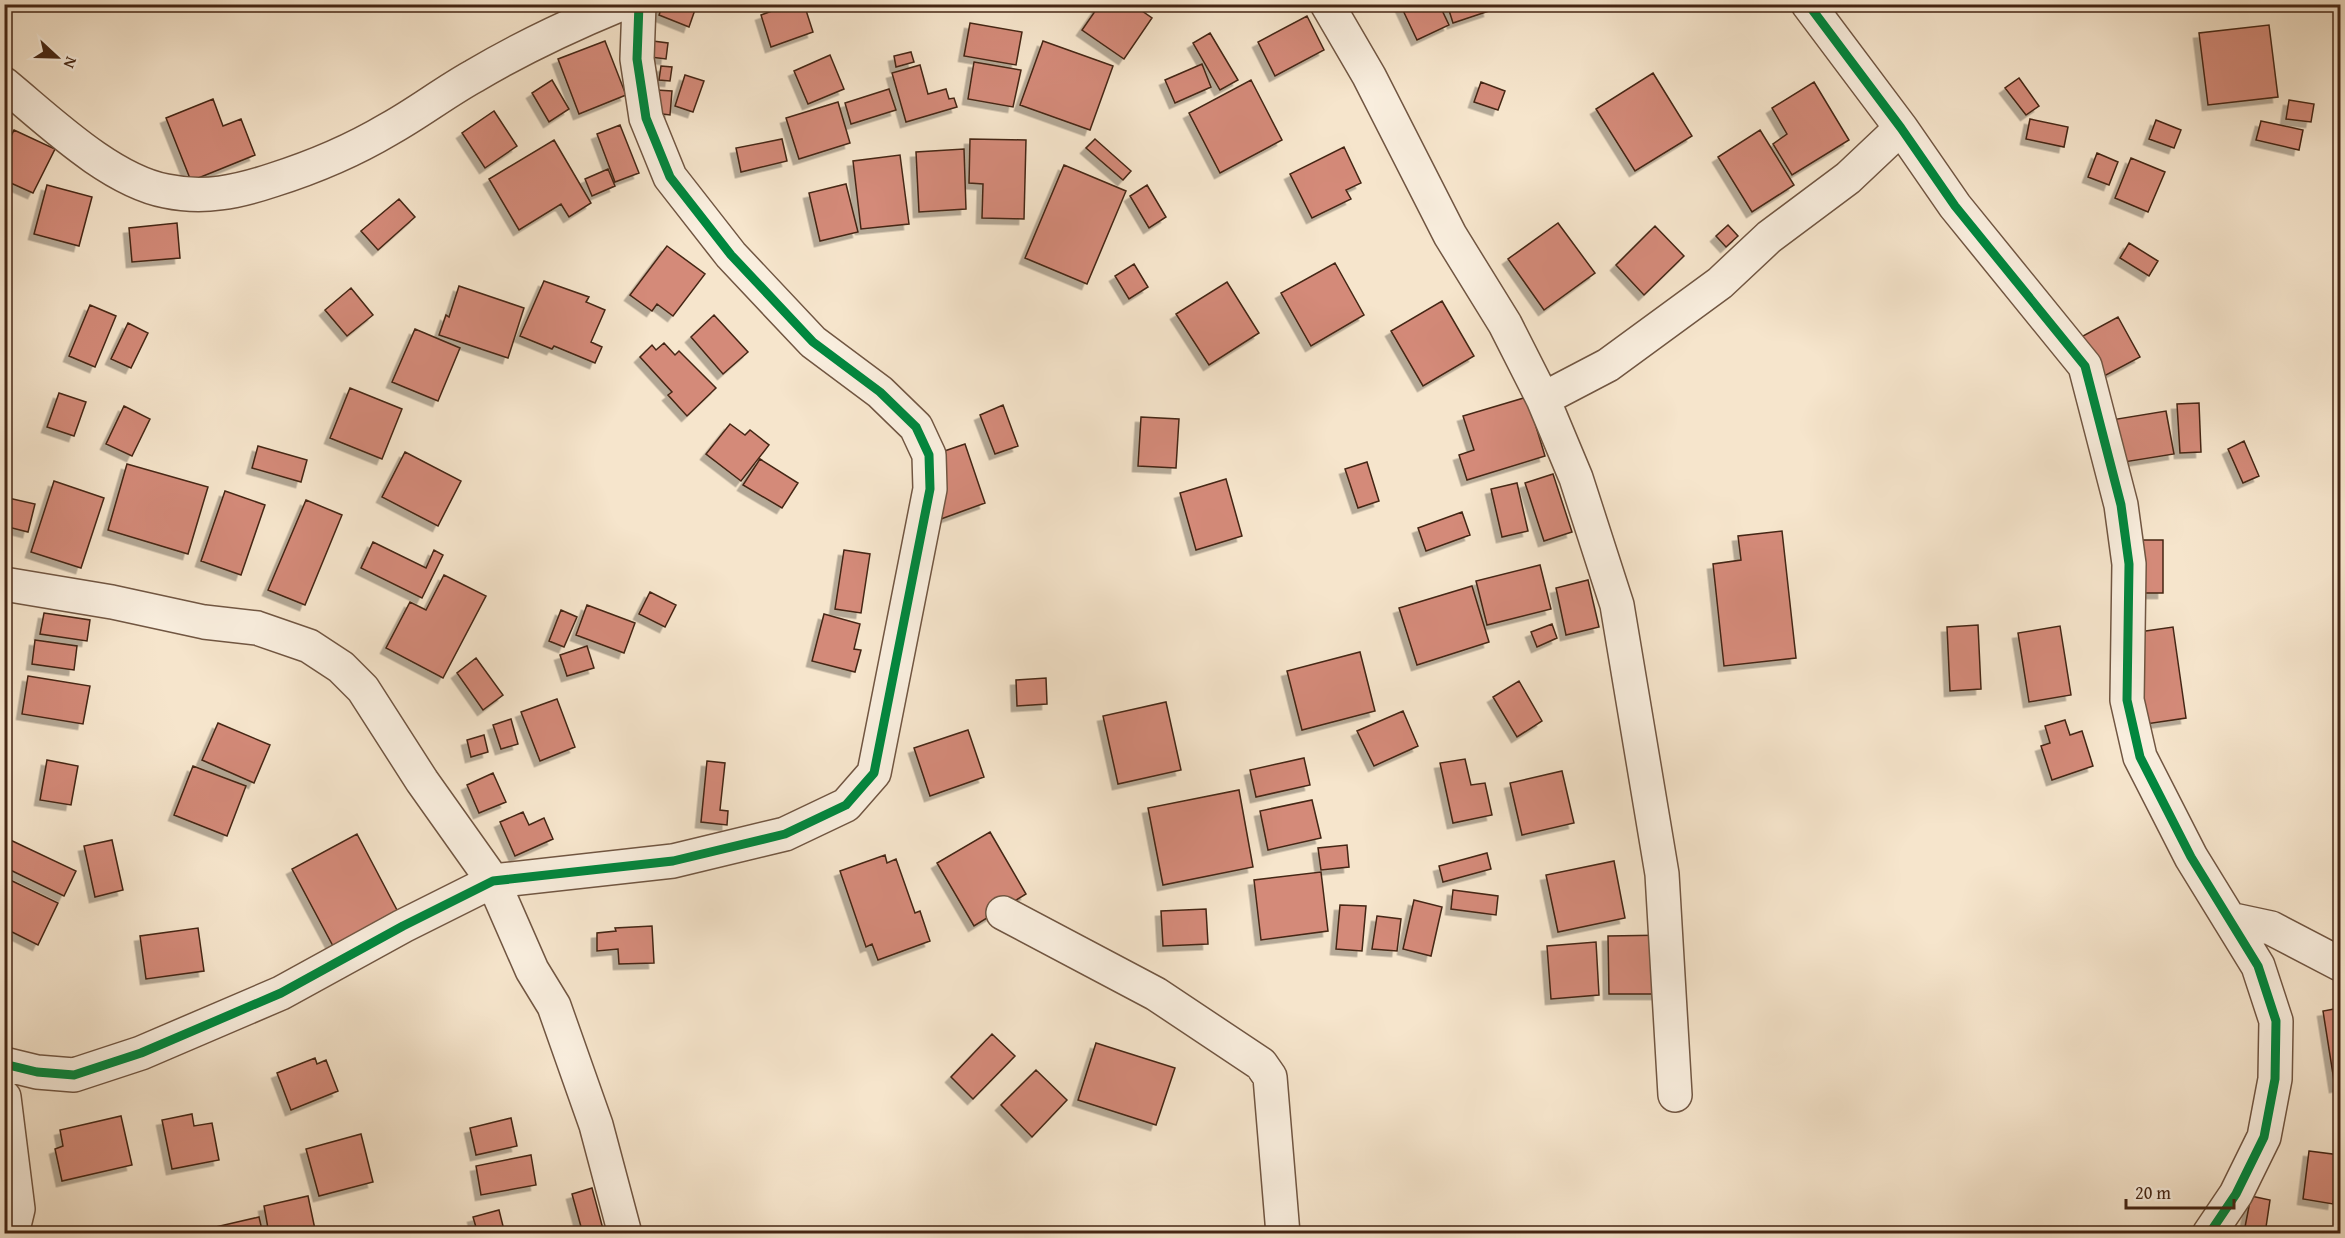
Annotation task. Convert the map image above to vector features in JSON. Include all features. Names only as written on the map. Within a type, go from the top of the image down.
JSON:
[{"type":"street","points":[[4,84],[80,147],[122,174],[164,191],[207,196],[243,190],[322,164],[390,129],[472,76],[555,32],[621,4]]},
{"type":"street","points":[[4,1064],[37,1072],[74,1075],[141,1053],[281,993],[403,926],[493,881],[673,861],[785,834],[846,805],[874,773],[930,489],[929,455],[916,427],[880,392],[813,342],[731,255],[670,177],[646,118],[637,59],[639,4]]},
{"type":"street","points":[[1327,4],[1369,76],[1450,235],[1505,324],[1543,399],[1576,478],[1617,605],[1662,874],[1675,1095]]},
{"type":"street","points":[[1808,4],[1901,128],[1954,206],[2085,366],[2121,505],[2129,564],[2127,700],[2140,758],[2191,857],[2258,966],[2276,1021],[2275,1080],[2264,1137],[2236,1194],[2209,1233]]},
{"type":"street","points":[[1543,399],[1608,365],[1719,283],[1769,237],[1848,178],[1901,128]]},
{"type":"street","points":[[4,584],[112,602],[204,622],[256,628],[309,646],[341,667],[363,689],[422,781],[493,881],[532,970],[563,1028],[596,1125],[625,1233]]},
{"type":"street","points":[[1003,913],[1156,994],[1261,1064],[1270,1077],[1283,1233]]},
{"type":"street","points":[[2229,919],[2271,928],[2340,964]]},
{"type":"street","points":[[4,1097],[18,1209],[12,1233]]},
{"type":"building","points":[[663,4],[697,4],[689,27],[659,15]]},
{"type":"building","points":[[791,4],[804,4],[813,32],[771,47],[761,15]]},
{"type":"building","points":[[1100,4],[1132,4],[1152,18],[1124,59],[1082,30]]},
{"type":"building","points":[[1400,4],[1439,4],[1449,25],[1417,40]]},
{"type":"building","points":[[1447,4],[1487,4],[1489,11],[1453,23]]},
{"type":"building","points":[[1307,16],[1324,50],[1275,76],[1258,42]]},
{"type":"building","points":[[970,23],[1022,32],[1016,65],[964,56]]},
{"type":"building","points":[[2269,25],[2278,97],[2208,105],[2199,33]]},
{"type":"building","points":[[1210,33],[1238,80],[1220,90],[1193,43]]},
{"type":"building","points":[[645,40],[668,43],[666,59],[643,56]]},
{"type":"building","points":[[605,41],[626,95],[579,114],[558,59]]},
{"type":"building","points":[[1043,41],[1113,66],[1090,130],[1020,105]]},
{"type":"building","points":[[911,52],[914,62],[896,67],[894,56]]},
{"type":"building","points":[[830,55],[844,89],[808,104],[794,71]]},
{"type":"building","points":[[974,62],[1021,70],[1013,107],[968,99]]},
{"type":"building","points":[[1202,64],[1211,87],[1175,103],[1165,80]]},
{"type":"building","points":[[920,65],[928,94],[946,89],[949,99],[954,98],[957,107],[906,122],[892,73]]},
{"type":"building","points":[[661,66],[672,67],[670,81],[659,80]]},
{"type":"building","points":[[1653,73],[1692,136],[1635,171],[1596,109]]},
{"type":"building","points":[[685,75],[704,81],[693,112],[675,106]]},
{"type":"building","points":[[2019,78],[2039,106],[2026,115],[2005,88]]},
{"type":"building","points":[[552,80],[569,109],[549,122],[532,93]]},
{"type":"building","points":[[1251,80],[1282,140],[1220,173],[1189,113]]},
{"type":"building","points":[[1481,82],[1505,91],[1498,110],[1474,102]]},
{"type":"building","points":[[1814,82],[1849,140],[1792,175],[1773,144],[1787,134],[1772,108]]},
{"type":"building","points":[[889,89],[896,110],[851,124],[845,103]]},
{"type":"building","points":[[656,90],[672,91],[670,115],[655,113]]},
{"type":"building","points":[[213,99],[223,126],[241,119],[255,155],[191,181],[166,118]]},
{"type":"building","points":[[2289,100],[2314,104],[2311,122],[2286,119]]},
{"type":"building","points":[[838,102],[850,143],[799,159],[786,118]]},
{"type":"building","points":[[494,111],[517,146],[485,168],[462,133]]},
{"type":"building","points":[[2030,119],[2068,127],[2064,147],[2026,139]]},
{"type":"building","points":[[2156,120],[2181,130],[2174,148],[2149,139]]},
{"type":"building","points":[[2261,121],[2303,130],[2299,150],[2256,140]]},
{"type":"building","points":[[620,125],[639,173],[615,182],[597,134]]},
{"type":"building","points":[[14,130],[55,149],[33,193],[4,180],[4,151]]},
{"type":"building","points":[[1760,130],[1794,185],[1752,212],[1718,157]]},
{"type":"building","points":[[782,139],[787,161],[741,172],[736,148]]},
{"type":"building","points":[[970,139],[1026,140],[1024,219],[982,218],[983,184],[969,183]]},
{"type":"building","points":[[1095,139],[1131,171],[1123,180],[1086,148]]},
{"type":"building","points":[[554,140],[591,203],[569,217],[561,204],[519,230],[489,179]]},
{"type":"building","points":[[1344,147],[1361,183],[1346,190],[1351,199],[1312,218],[1290,174]]},
{"type":"building","points":[[964,149],[966,209],[919,212],[916,152]]},
{"type":"building","points":[[2097,153],[2118,162],[2109,185],[2088,177]]},
{"type":"building","points":[[900,155],[909,224],[861,229],[853,161]]},
{"type":"building","points":[[2131,158],[2165,172],[2148,212],[2115,198]]},
{"type":"building","points":[[1064,165],[1126,191],[1087,284],[1025,258]]},
{"type":"building","points":[[608,169],[615,186],[592,196],[585,179]]},
{"type":"building","points":[[846,184],[858,232],[820,241],[809,193]]},
{"type":"building","points":[[47,185],[92,197],[79,246],[34,234]]},
{"type":"building","points":[[1147,185],[1166,217],[1149,228],[1130,196]]},
{"type":"building","points":[[399,199],[415,217],[378,250],[361,231]]},
{"type":"building","points":[[177,223],[180,258],[132,262],[129,228]]},
{"type":"building","points":[[1558,223],[1595,273],[1544,310],[1508,259]]},
{"type":"building","points":[[1728,225],[1738,236],[1726,247],[1716,236]]},
{"type":"building","points":[[1655,226],[1684,256],[1644,295],[1616,265]]},
{"type":"building","points":[[2129,243],[2158,261],[2149,276],[2120,258]]},
{"type":"building","points":[[667,246],[705,274],[673,316],[657,304],[652,311],[630,295]]},
{"type":"building","points":[[1335,263],[1364,315],[1311,346],[1281,293]]},
{"type":"building","points":[[1134,264],[1148,287],[1129,299],[1115,276]]},
{"type":"building","points":[[544,281],[589,297],[586,302],[605,310],[591,342],[602,347],[595,363],[554,346],[552,349],[520,336]]},
{"type":"building","points":[[1227,282],[1259,333],[1209,365],[1176,314]]},
{"type":"building","points":[[459,286],[524,308],[508,358],[439,335],[446,315],[449,317]]},
{"type":"building","points":[[351,288],[373,315],[347,336],[325,310]]},
{"type":"building","points":[[1442,301],[1474,356],[1423,386],[1391,331]]},
{"type":"building","points":[[90,305],[116,316],[95,367],[69,356]]},
{"type":"building","points":[[714,315],[748,352],[723,374],[691,337]]},
{"type":"building","points":[[2118,317],[2140,357],[2091,383],[2070,343]]},
{"type":"building","points":[[128,323],[148,333],[131,368],[111,359]]},
{"type":"building","points":[[415,329],[460,348],[438,401],[392,382]]},
{"type":"building","points":[[664,343],[675,355],[679,351],[716,388],[687,416],[668,395],[672,392],[640,357],[652,345],[656,350]]},
{"type":"building","points":[[350,388],[402,409],[382,459],[330,438]]},
{"type":"building","points":[[59,393],[86,402],[74,436],[47,427]]},
{"type":"building","points":[[1527,397],[1545,456],[1467,480],[1459,455],[1474,450],[1463,416]]},
{"type":"building","points":[[2199,403],[2201,452],[2180,453],[2177,404]]},
{"type":"building","points":[[1003,405],[1018,446],[995,454],[980,415]]},
{"type":"building","points":[[124,406],[150,419],[132,456],[106,444]]},
{"type":"building","points":[[2166,411],[2174,454],[2118,463],[2111,420]]},
{"type":"building","points":[[1141,417],[1179,419],[1176,468],[1138,466]]},
{"type":"building","points":[[730,424],[745,435],[750,430],[769,445],[741,481],[706,454]]},
{"type":"building","points":[[2244,441],[2259,476],[2243,483],[2228,449]]},
{"type":"building","points":[[965,444],[985,503],[941,519],[921,459]]},
{"type":"building","points":[[258,446],[307,460],[301,482],[252,468]]},
{"type":"building","points":[[405,452],[461,481],[438,526],[382,497]]},
{"type":"building","points":[[760,459],[798,483],[782,508],[743,485]]},
{"type":"building","points":[[1367,462],[1379,501],[1358,508],[1345,469]]},
{"type":"building","points":[[127,464],[208,487],[188,554],[108,530]]},
{"type":"building","points":[[1553,474],[1572,532],[1544,541],[1525,483]]},
{"type":"building","points":[[1226,479],[1242,536],[1196,550],[1180,493]]},
{"type":"building","points":[[54,481],[104,498],[81,568],[31,552]]},
{"type":"building","points":[[1517,483],[1528,531],[1502,537],[1491,489]]},
{"type":"building","points":[[225,491],[265,505],[241,575],[201,561]]},
{"type":"building","points":[[4,497],[35,504],[28,532],[4,526]]},
{"type":"building","points":[[306,500],[342,515],[305,605],[268,590]]},
{"type":"building","points":[[1462,512],[1470,535],[1426,551],[1418,528]]},
{"type":"building","points":[[1782,531],[1796,658],[1724,666],[1713,564],[1741,560],[1738,536]]},
{"type":"building","points":[[2132,540],[2163,540],[2163,593],[2132,593]]},
{"type":"building","points":[[373,542],[426,568],[434,550],[443,555],[422,598],[361,568]]},
{"type":"building","points":[[844,550],[870,554],[861,613],[835,609]]},
{"type":"building","points":[[1540,565],[1551,609],[1487,625],[1476,581]]},
{"type":"building","points":[[444,575],[486,596],[443,678],[386,648],[410,602],[426,610]]},
{"type":"building","points":[[1588,580],[1599,627],[1566,635],[1556,588]]},
{"type":"building","points":[[1472,586],[1489,642],[1417,665],[1399,608]]},
{"type":"building","points":[[650,592],[676,605],[665,627],[639,614]]},
{"type":"building","points":[[587,605],[635,623],[624,653],[576,635]]},
{"type":"building","points":[[561,610],[577,617],[564,647],[549,641]]},
{"type":"building","points":[[44,613],[90,620],[87,641],[40,634]]},
{"type":"building","points":[[824,614],[860,624],[854,649],[861,650],[855,672],[812,661]]},
{"type":"building","points":[[1552,624],[1557,638],[1537,647],[1531,632]]},
{"type":"building","points":[[1978,625],[1981,689],[1950,691],[1947,627]]},
{"type":"building","points":[[2060,626],[2071,695],[2029,702],[2018,633]]},
{"type":"building","points":[[2173,627],[2186,718],[2146,724],[2132,633]]},
{"type":"building","points":[[35,640],[77,646],[74,670],[32,664]]},
{"type":"building","points":[[587,646],[594,668],[567,676],[560,655]]},
{"type":"building","points":[[1360,652],[1375,711],[1302,730],[1287,671]]},
{"type":"building","points":[[476,658],[503,695],[483,710],[457,673]]},
{"type":"building","points":[[28,676],[90,686],[83,724],[22,714]]},
{"type":"building","points":[[1046,678],[1047,704],[1017,706],[1016,680]]},
{"type":"building","points":[[1519,681],[1542,721],[1517,737],[1493,697]]},
{"type":"building","points":[[557,699],[575,747],[540,761],[521,712]]},
{"type":"building","points":[[1166,702],[1181,770],[1118,784],[1103,716]]},
{"type":"building","points":[[1403,711],[1418,746],[1374,766],[1357,731]]},
{"type":"building","points":[[511,719],[518,744],[501,749],[493,725]]},
{"type":"building","points":[[2065,720],[2070,735],[2082,731],[2093,766],[2052,780],[2041,746],[2050,743],[2045,726]]},
{"type":"building","points":[[218,723],[270,745],[254,783],[202,760]]},
{"type":"building","points":[[968,730],[984,777],[930,796],[914,748]]},
{"type":"building","points":[[484,735],[488,752],[471,757],[467,740]]},
{"type":"building","points":[[1304,758],[1310,785],[1256,797],[1250,770]]},
{"type":"building","points":[[1465,759],[1471,785],[1485,783],[1492,815],[1453,823],[1440,763]]},
{"type":"building","points":[[47,760],[78,766],[71,805],[40,800]]},
{"type":"building","points":[[707,761],[725,763],[720,810],[728,811],[727,825],[701,822]]},
{"type":"building","points":[[193,766],[246,786],[227,836],[174,815]]},
{"type":"building","points":[[1562,771],[1574,823],[1522,835],[1510,783]]},
{"type":"building","points":[[493,773],[506,802],[479,813],[467,785]]},
{"type":"building","points":[[1239,790],[1253,867],[1163,885],[1148,808]]},
{"type":"building","points":[[1312,800],[1321,838],[1268,850],[1260,811]]},
{"type":"building","points":[[523,812],[529,825],[544,818],[553,839],[515,856],[500,822]]},
{"type":"building","points":[[990,832],[1026,894],[974,926],[937,863]]},
{"type":"building","points":[[357,834],[398,912],[333,946],[292,869]]},
{"type":"building","points":[[4,837],[76,871],[64,896],[4,867]]},
{"type":"building","points":[[112,840],[123,890],[95,897],[84,846]]},
{"type":"building","points":[[1347,845],[1349,867],[1321,870],[1318,848]]},
{"type":"building","points":[[1487,853],[1491,869],[1443,882],[1439,866]]},
{"type":"building","points":[[885,855],[887,863],[896,859],[915,913],[920,911],[930,941],[878,960],[872,944],[866,947],[840,871]]},
{"type":"building","points":[[1614,861],[1625,918],[1558,932],[1546,875]]},
{"type":"building","points":[[1321,872],[1328,931],[1261,940],[1254,880]]},
{"type":"building","points":[[4,877],[58,903],[38,945],[4,928]]},
{"type":"building","points":[[1453,890],[1498,896],[1496,915],[1451,909]]},
{"type":"building","points":[[1414,900],[1442,907],[1431,956],[1403,949]]},
{"type":"building","points":[[1340,905],[1366,906],[1362,951],[1336,949]]},
{"type":"building","points":[[1206,909],[1208,944],[1163,946],[1161,911]]},
{"type":"building","points":[[1377,916],[1401,919],[1397,951],[1372,949]]},
{"type":"building","points":[[652,926],[654,963],[619,964],[618,949],[597,951],[597,933],[616,931],[615,928]]},
{"type":"building","points":[[198,928],[204,971],[146,979],[140,936]]},
{"type":"building","points":[[1669,935],[1669,994],[1609,994],[1608,936]]},
{"type":"building","points":[[1596,942],[1599,995],[1551,999],[1547,946]]},
{"type":"building","points":[[2340,1008],[2340,1086],[2335,1087],[2323,1011]]},
{"type":"building","points":[[992,1034],[1015,1056],[973,1099],[951,1077]]},
{"type":"building","points":[[1096,1043],[1175,1068],[1156,1125],[1078,1100]]},
{"type":"building","points":[[315,1058],[317,1064],[326,1060],[338,1091],[291,1110],[277,1073]]},
{"type":"building","points":[[1036,1070],[1067,1100],[1032,1137],[1001,1105]]},
{"type":"building","points":[[192,1114],[194,1126],[212,1123],[219,1160],[172,1169],[162,1120]]},
{"type":"building","points":[[121,1116],[132,1165],[62,1181],[55,1149],[63,1146],[60,1130]]},
{"type":"building","points":[[511,1118],[517,1146],[476,1155],[470,1128]]},
{"type":"building","points":[[361,1134],[373,1182],[319,1196],[306,1149]]},
{"type":"building","points":[[2309,1151],[2340,1155],[2333,1204],[2303,1199]]},
{"type":"building","points":[[531,1155],[536,1185],[481,1195],[476,1166]]},
{"type":"building","points":[[592,1188],[603,1229],[583,1234],[572,1194]]},
{"type":"building","points":[[308,1196],[316,1234],[269,1234],[264,1206]]},
{"type":"building","points":[[2251,1196],[2270,1200],[2265,1234],[2244,1232]]},
{"type":"building","points":[[499,1210],[505,1234],[478,1234],[473,1217]]},
{"type":"building","points":[[259,1217],[263,1234],[212,1234],[211,1228]]},
{"type":"cycle path","points":[[4,1064],[37,1072],[74,1075],[141,1053],[281,993],[403,926],[493,881],[673,861],[785,834],[846,805],[874,773],[930,489],[929,455],[916,427],[880,392],[813,342],[731,255],[670,177],[646,118],[637,59],[639,4]]},
{"type":"cycle path","points":[[1808,4],[1901,128],[1955,206],[2085,366],[2121,505],[2129,564],[2127,700],[2140,757],[2191,857],[2258,966],[2276,1021],[2275,1079],[2264,1137],[2236,1194],[2209,1234]]}]
